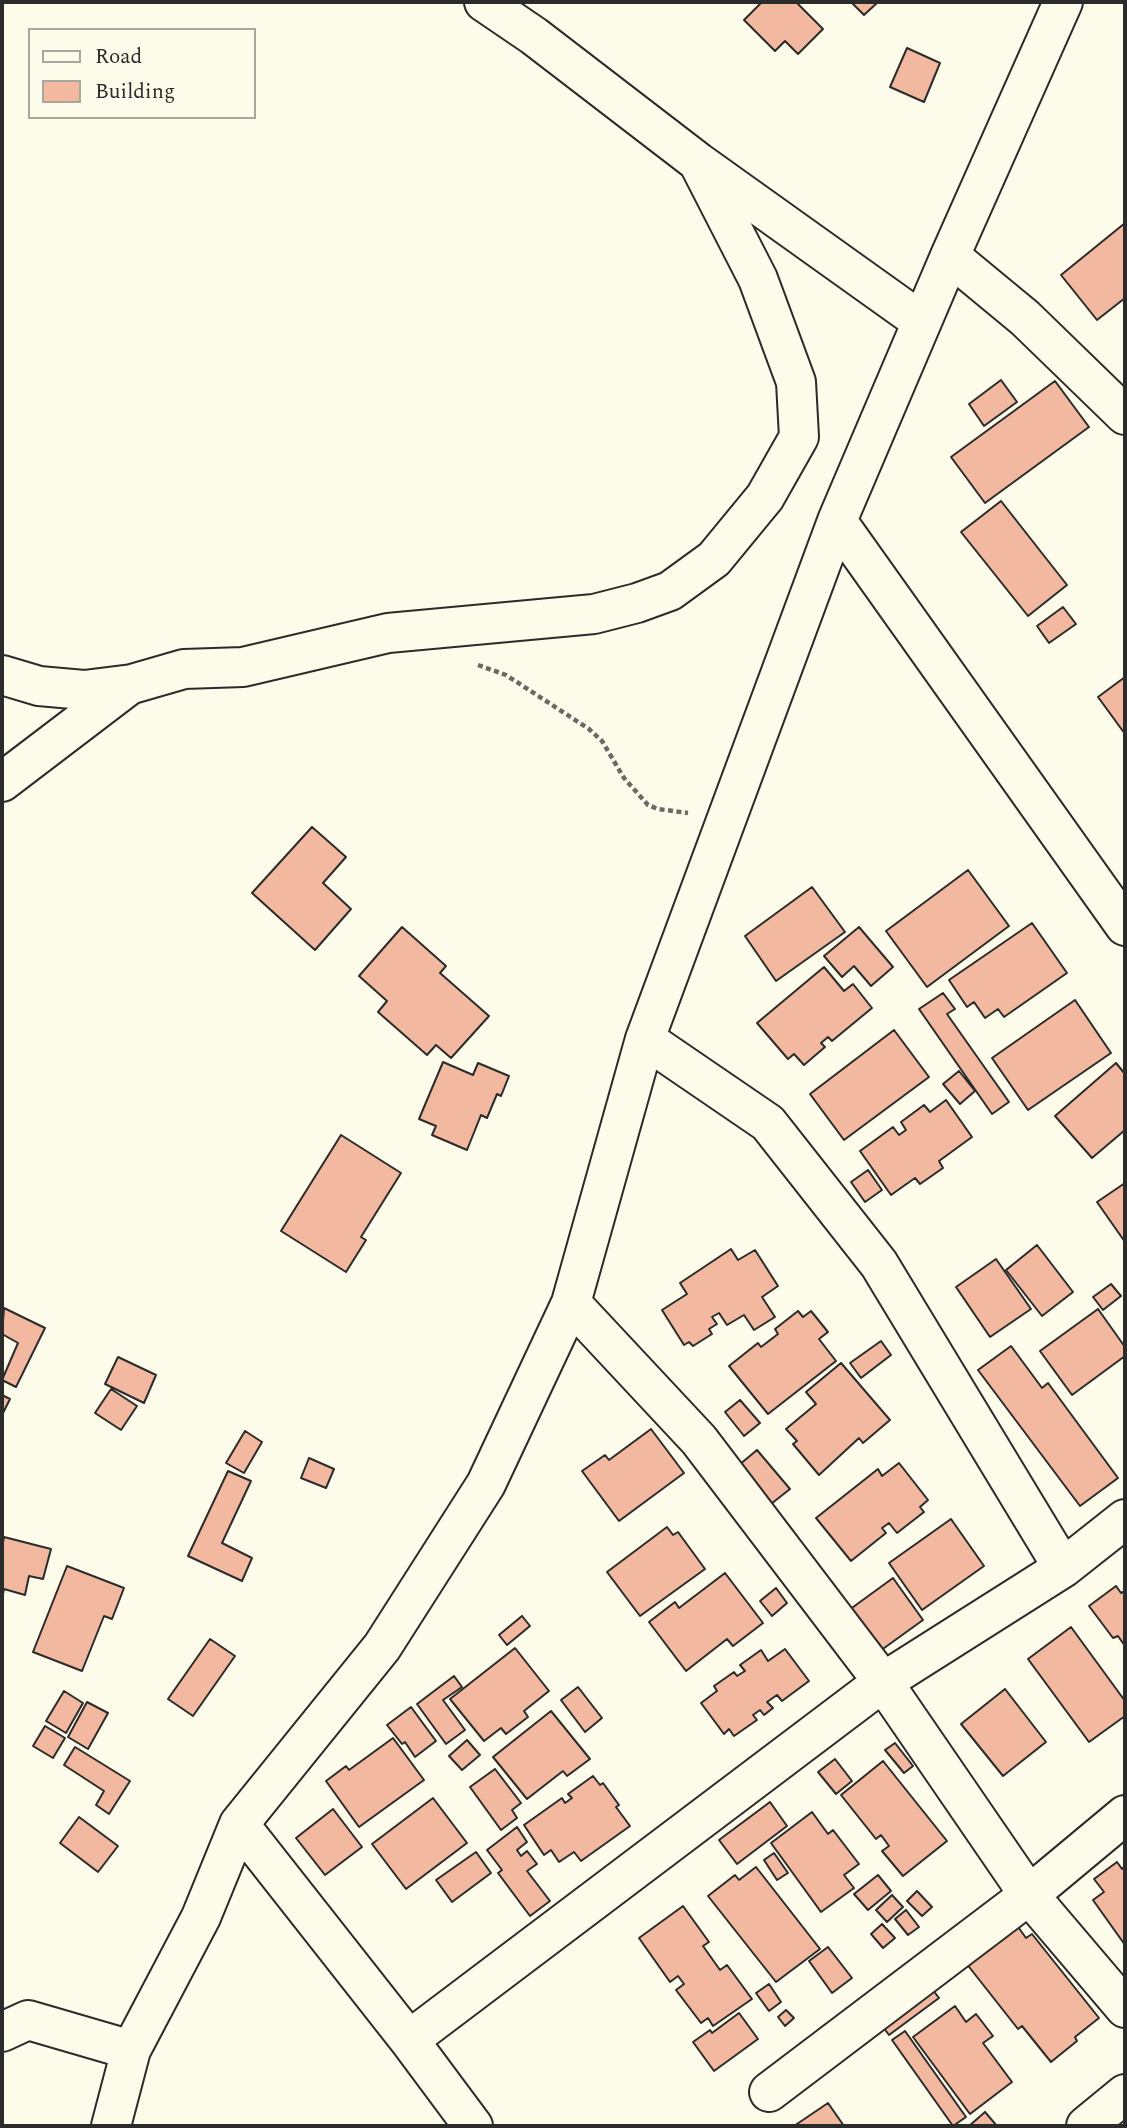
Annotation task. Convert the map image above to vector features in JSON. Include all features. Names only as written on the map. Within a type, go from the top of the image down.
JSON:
[{"type":"street","points":[[484,2],[534,36],[698,162],[922,322]]},
{"type":"street","points":[[111,2126],[131,2050],[201,1917],[239,1824],[382,1647],[486,1484],[572,1303],[645,1039],[837,521],[950,256],[1063,2]]},
{"type":"street","points":[[2,675],[39,686],[84,690],[132,684],[184,670],[243,667],[388,633],[594,614],[670,591],[714,559],[765,497],[800,437],[796,382],[758,279],[698,162]]},
{"type":"street","points":[[950,256],[1025,318],[1125,415]]},
{"type":"street","points":[[837,521],[1125,926]]},
{"type":"street","points":[[2,782],[132,684]]},
{"type":"street","points":[[645,1039],[768,1123],[879,1264],[1063,1568]]},
{"type":"street","points":[[572,1303],[699,1440],[883,1682],[1028,1895],[1125,2008]]},
{"type":"street","points":[[409,2040],[883,1682],[1063,1568],[1125,1520]]},
{"type":"street","points":[[769,2092],[1028,1895],[1125,1815]]},
{"type":"street","points":[[239,1824],[473,2126]]},
{"type":"street","points":[[2,2032],[29,2020],[131,2050]]},
{"type":"street","points":[[1086,2126],[1125,2094]]},
{"type":"path","points":[[466,661],[506,675],[589,729],[608,749],[633,791],[652,807],[727,816]]},
{"type":"building","points":[[762,2],[796,2],[823,29],[798,54],[785,41],[775,51],[744,20]]},
{"type":"building","points":[[851,2],[878,2],[864,15]]},
{"type":"building","points":[[907,48],[940,63],[924,102],[890,87]]},
{"type":"building","points":[[1125,223],[1125,298],[1097,320],[1061,275]]},
{"type":"building","points":[[1001,380],[1017,402],[984,426],[969,404]]},
{"type":"building","points":[[1055,381],[1089,427],[985,503],[951,457]]},
{"type":"building","points":[[1001,501],[1067,585],[1028,616],[961,532]]},
{"type":"building","points":[[1063,607],[1076,624],[1049,643],[1037,626]]},
{"type":"building","points":[[1125,677],[1125,734],[1098,697]]},
{"type":"building","points":[[312,827],[346,857],[323,883],[351,909],[315,950],[252,893]]},
{"type":"building","points":[[968,870],[1009,926],[927,987],[886,931]]},
{"type":"building","points":[[812,887],[845,932],[776,981],[745,936]]},
{"type":"building","points":[[1032,923],[1067,973],[1004,1017],[998,1009],[985,1018],[974,1002],[967,1007],[949,980]]},
{"type":"building","points":[[402,927],[446,966],[440,973],[489,1016],[451,1058],[436,1045],[427,1055],[378,1012],[387,1001],[359,976]]},
{"type":"building","points":[[859,927],[893,967],[871,986],[854,966],[842,977],[824,956]]},
{"type":"building","points":[[824,967],[844,991],[853,984],[872,1008],[832,1041],[828,1037],[821,1043],[825,1047],[804,1065],[794,1054],[788,1059],[757,1023]]},
{"type":"building","points":[[943,993],[955,1009],[947,1014],[1009,1102],[992,1114],[919,1009]]},
{"type":"building","points":[[1075,1000],[1111,1053],[1028,1110],[992,1058]]},
{"type":"building","points":[[894,1030],[929,1077],[844,1140],[810,1094]]},
{"type":"building","points":[[443,1062],[473,1075],[478,1063],[509,1076],[501,1096],[497,1094],[487,1118],[481,1115],[467,1150],[432,1135],[436,1126],[419,1119]]},
{"type":"building","points":[[1116,1063],[1125,1074],[1125,1130],[1092,1158],[1055,1116]]},
{"type":"building","points":[[959,1071],[975,1091],[960,1104],[943,1084]]},
{"type":"building","points":[[946,1100],[972,1137],[939,1161],[943,1168],[920,1184],[915,1178],[891,1195],[860,1151],[893,1127],[899,1135],[906,1130],[901,1122],[924,1105],[930,1112]]},
{"type":"building","points":[[341,1135],[401,1173],[361,1237],[366,1240],[346,1272],[281,1231]]},
{"type":"building","points":[[868,1170],[882,1190],[865,1202],[851,1182]]},
{"type":"building","points":[[1125,1183],[1125,1242],[1097,1202]]},
{"type":"building","points":[[1037,1245],[1073,1292],[1042,1316],[1006,1270]]},
{"type":"building","points":[[731,1249],[738,1260],[755,1250],[778,1286],[762,1297],[775,1317],[754,1330],[744,1315],[727,1325],[719,1313],[712,1317],[717,1324],[709,1329],[712,1334],[693,1346],[689,1342],[684,1345],[662,1310],[687,1294],[680,1283]]},
{"type":"building","points":[[996,1259],[1031,1309],[990,1337],[956,1287]]},
{"type":"building","points":[[1111,1284],[1121,1296],[1103,1310],[1093,1297]]},
{"type":"building","points":[[4,1308],[45,1328],[16,1387],[2,1380],[18,1343],[2,1334]]},
{"type":"building","points":[[1098,1309],[1125,1347],[1125,1356],[1072,1395],[1040,1351]]},
{"type":"building","points":[[798,1311],[803,1317],[811,1311],[828,1332],[819,1339],[836,1361],[768,1414],[729,1366],[758,1343],[761,1347],[778,1334],[775,1329]]},
{"type":"building","points":[[881,1341],[891,1355],[861,1378],[850,1363]]},
{"type":"building","points":[[1011,1346],[1042,1388],[1048,1383],[1118,1478],[1080,1506],[978,1370]]},
{"type":"building","points":[[118,1357],[156,1375],[144,1403],[105,1384]]},
{"type":"building","points":[[841,1363],[890,1420],[863,1443],[859,1438],[819,1475],[793,1444],[797,1441],[786,1429],[816,1404],[806,1392]]},
{"type":"building","points":[[111,1389],[137,1406],[121,1430],[95,1413]]},
{"type":"building","points":[[2,1395],[10,1399],[2,1415]]},
{"type":"building","points":[[740,1400],[760,1423],[744,1436],[725,1412]]},
{"type":"building","points":[[651,1429],[684,1473],[619,1521],[582,1471],[605,1455],[609,1460]]},
{"type":"building","points":[[245,1431],[262,1442],[244,1473],[226,1463]]},
{"type":"building","points":[[757,1450],[790,1489],[771,1504],[739,1465]]},
{"type":"building","points":[[309,1458],[334,1469],[326,1488],[301,1478]]},
{"type":"building","points":[[899,1463],[928,1500],[920,1507],[924,1512],[897,1533],[889,1523],[882,1528],[886,1533],[851,1561],[816,1518],[878,1469],[882,1476]]},
{"type":"building","points":[[228,1471],[251,1481],[222,1543],[252,1558],[242,1581],[188,1556]]},
{"type":"building","points":[[951,1519],[984,1566],[922,1610],[889,1563]]},
{"type":"building","points":[[667,1527],[673,1535],[678,1532],[705,1569],[640,1616],[607,1572]]},
{"type":"building","points":[[4,1537],[51,1549],[43,1579],[29,1576],[25,1595],[4,1589],[2,1599],[2,1547]]},
{"type":"building","points":[[67,1566],[124,1588],[112,1619],[104,1616],[82,1671],[33,1652]]},
{"type":"building","points":[[725,1573],[763,1623],[733,1646],[727,1639],[686,1671],[649,1622],[675,1602],[679,1608]]},
{"type":"building","points":[[893,1578],[923,1620],[880,1651],[849,1610]]},
{"type":"building","points":[[1116,1586],[1121,1593],[1125,1591],[1125,1646],[1118,1636],[1113,1638],[1089,1606]]},
{"type":"building","points":[[776,1588],[787,1603],[772,1616],[760,1601]]},
{"type":"building","points":[[522,1616],[530,1626],[507,1645],[499,1635]]},
{"type":"building","points":[[1071,1627],[1125,1701],[1125,1716],[1089,1742],[1028,1659]]},
{"type":"building","points":[[210,1639],[235,1656],[193,1716],[168,1699]]},
{"type":"building","points":[[515,1648],[549,1691],[524,1711],[528,1717],[506,1734],[501,1728],[484,1741],[450,1699]]},
{"type":"building","points":[[785,1649],[809,1681],[782,1701],[777,1695],[767,1702],[773,1708],[764,1715],[760,1710],[753,1715],[757,1720],[734,1736],[729,1729],[724,1734],[701,1703],[717,1691],[714,1686],[734,1672],[737,1676],[745,1671],[740,1665],[761,1650],[768,1661]]},
{"type":"building","points":[[454,1676],[462,1687],[443,1700],[465,1730],[446,1744],[417,1704]]},
{"type":"building","points":[[578,1687],[602,1718],[585,1732],[561,1700]]},
{"type":"building","points":[[1005,1689],[1046,1742],[1003,1776],[961,1724]]},
{"type":"building","points":[[64,1691],[83,1703],[66,1733],[46,1721]]},
{"type":"building","points":[[87,1702],[108,1713],[88,1749],[68,1737]]},
{"type":"building","points":[[411,1707],[436,1741],[415,1757],[405,1742],[402,1744],[387,1725]]},
{"type":"building","points":[[551,1711],[590,1759],[567,1776],[563,1771],[527,1799],[493,1757]]},
{"type":"building","points":[[45,1726],[65,1738],[53,1758],[33,1746]]},
{"type":"building","points":[[393,1738],[424,1780],[359,1827],[326,1781],[346,1766],[349,1770]]},
{"type":"building","points":[[467,1740],[480,1755],[462,1770],[449,1756]]},
{"type":"building","points":[[895,1743],[913,1766],[904,1773],[885,1750]]},
{"type":"building","points":[[75,1747],[130,1781],[109,1814],[96,1805],[104,1791],[64,1765]]},
{"type":"building","points":[[835,1759],[852,1781],[836,1794],[818,1772]]},
{"type":"building","points":[[883,1761],[947,1841],[903,1876],[882,1851],[889,1846],[881,1835],[876,1839],[841,1795]]},
{"type":"building","points":[[495,1769],[521,1803],[512,1810],[517,1818],[501,1830],[470,1787]]},
{"type":"building","points":[[593,1776],[600,1785],[603,1783],[630,1826],[581,1861],[574,1852],[559,1862],[551,1850],[544,1855],[524,1825],[562,1798],[565,1803],[572,1798],[568,1794]]},
{"type":"building","points":[[433,1798],[467,1843],[406,1889],[372,1844]]},
{"type":"building","points":[[770,1802],[787,1826],[737,1864],[719,1840]]},
{"type":"building","points":[[333,1809],[362,1847],[325,1875],[296,1838]]},
{"type":"building","points":[[812,1812],[828,1834],[833,1830],[859,1864],[844,1875],[854,1888],[821,1912],[771,1843]]},
{"type":"building","points":[[79,1817],[118,1846],[98,1872],[60,1843]]},
{"type":"building","points":[[517,1827],[527,1842],[517,1850],[521,1856],[527,1851],[537,1864],[527,1871],[550,1901],[530,1916],[498,1873],[502,1870],[487,1850]]},
{"type":"building","points":[[476,1852],[491,1873],[452,1902],[436,1880]]},
{"type":"building","points":[[774,1853],[788,1873],[777,1880],[764,1860]]},
{"type":"building","points":[[1117,1862],[1122,1869],[1125,1866],[1125,1945],[1093,1900],[1104,1892],[1094,1879]]},
{"type":"building","points":[[756,1867],[820,1949],[776,1982],[708,1896],[735,1875],[739,1880]]},
{"type":"building","points":[[878,1875],[891,1891],[868,1910],[854,1894]]},
{"type":"building","points":[[917,1891],[932,1907],[922,1916],[907,1901]]},
{"type":"building","points":[[892,1895],[903,1907],[887,1922],[876,1910]]},
{"type":"building","points":[[683,1906],[709,1942],[703,1946],[720,1970],[727,1965],[752,1999],[713,2026],[708,2018],[701,2023],[676,1990],[684,1984],[678,1976],[670,1982],[639,1938]]},
{"type":"building","points":[[906,1910],[919,1927],[908,1935],[895,1919]]},
{"type":"building","points":[[882,1924],[895,1938],[883,1948],[871,1934]]},
{"type":"building","points":[[1016,1924],[1026,1938],[1032,1934],[1099,2018],[1075,2037],[1077,2041],[1051,2062],[1022,2026],[1018,2029],[966,1963]]},
{"type":"building","points":[[828,1947],[852,1978],[832,1993],[809,1961]]},
{"type":"building","points":[[923,1977],[939,1998],[889,2035],[874,2015]]},
{"type":"building","points":[[769,1984],[781,2002],[769,2011],[756,1993]]},
{"type":"building","points":[[955,2006],[966,2022],[976,2014],[993,2036],[983,2043],[1012,2082],[970,2114],[913,2037]]},
{"type":"building","points":[[786,2010],[794,2018],[785,2026],[778,2017]]},
{"type":"building","points":[[739,2013],[758,2039],[714,2071],[693,2042],[710,2030],[712,2033]]},
{"type":"building","points":[[905,2031],[966,2117],[953,2126],[892,2040]]},
{"type":"building","points":[[828,2103],[844,2126],[794,2126]]},
{"type":"building","points":[[985,2112],[997,2126],[969,2126]]}]
